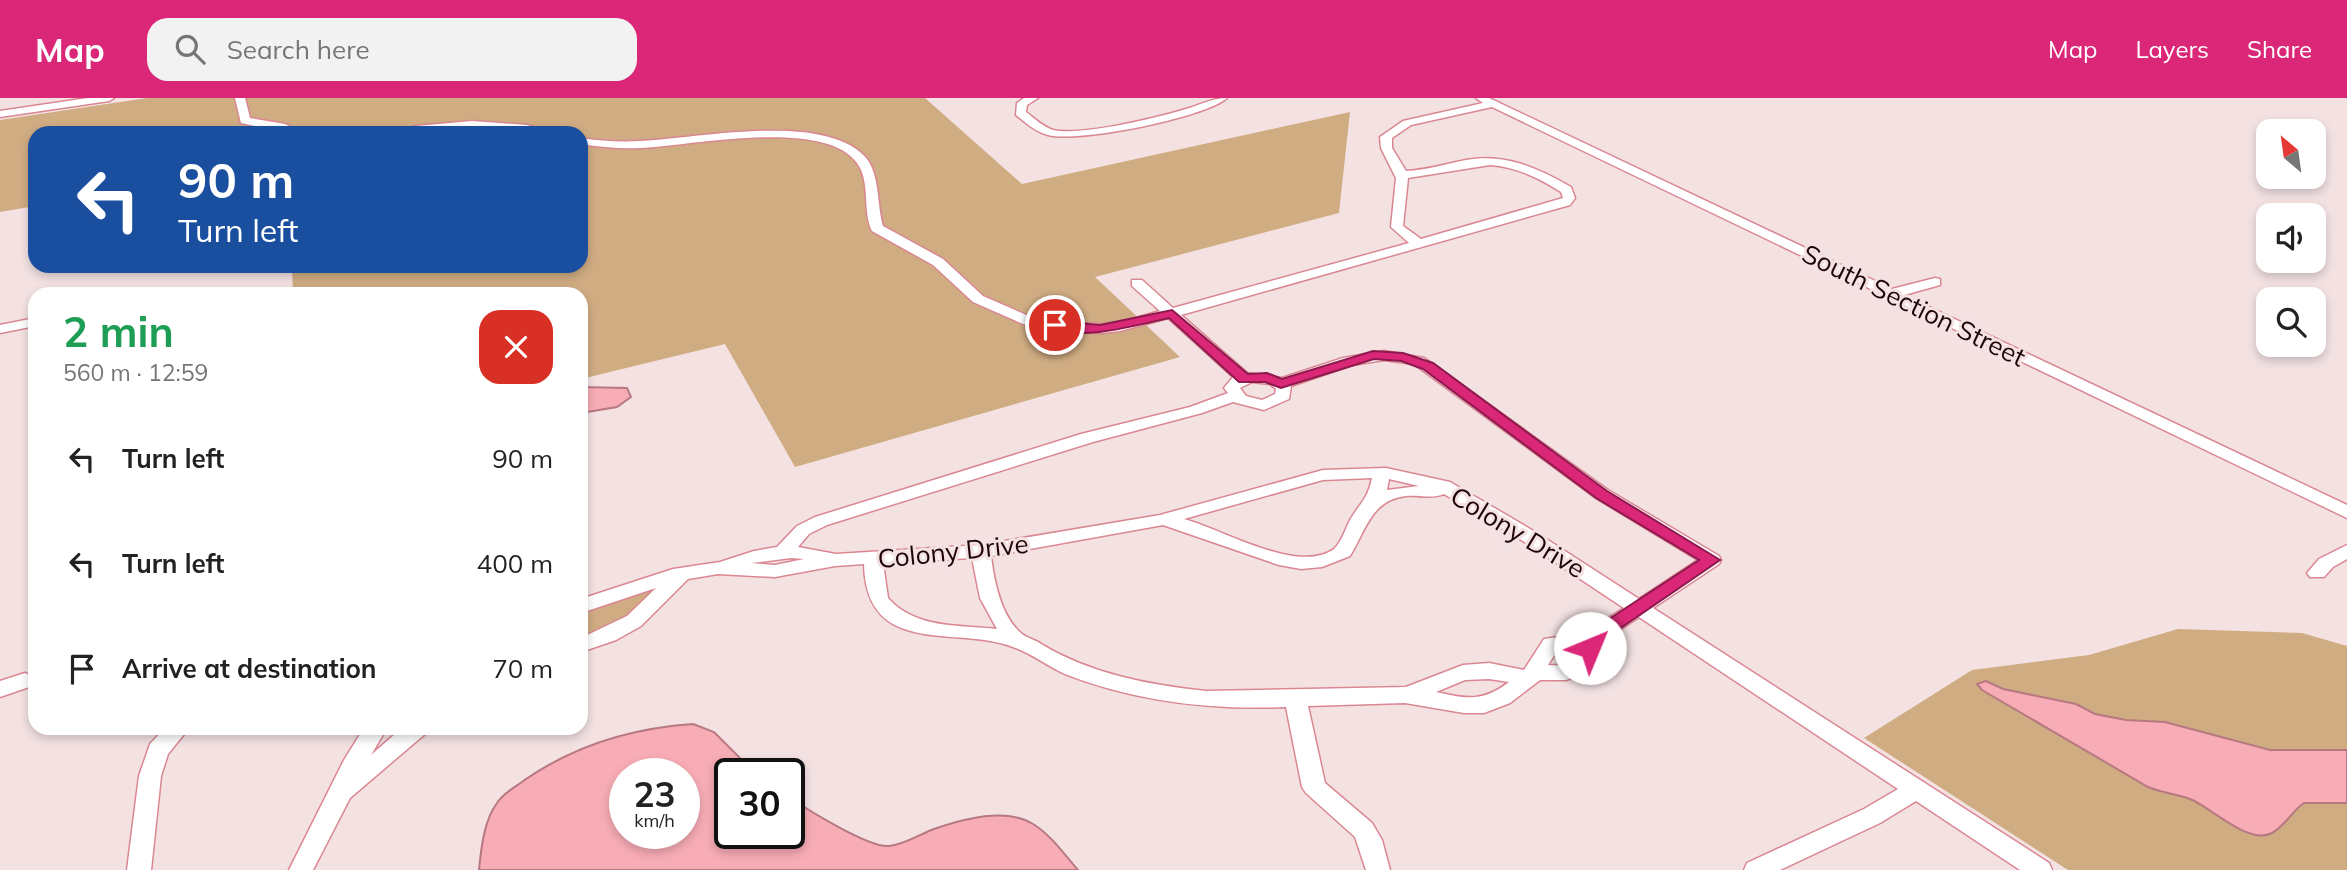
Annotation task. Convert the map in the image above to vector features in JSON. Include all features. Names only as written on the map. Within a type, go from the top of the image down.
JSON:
[{"type":"street","points":[[0,114],[109,98]]},
{"type":"street","points":[[240,98],[245,121],[281,126]]},
{"type":"street","points":[[1033,98],[1022,103],[1020,113],[1043,130],[1067,135],[1195,110],[1222,98]]},
{"type":"street","points":[[1419,244],[1397,227],[1403,194],[1402,175],[1385,143],[1390,132],[1413,121],[1487,101]]},
{"type":"street","name":"South Section Street","points":[[1487,101],[2347,512]]},
{"type":"street","points":[[450,126],[482,122],[518,126]]},
{"type":"street","points":[[588,141],[650,144],[766,133],[829,141],[849,149],[863,161],[877,228],[898,243],[940,263],[972,293],[992,307],[1020,318],[1088,329],[1120,327],[1172,314],[1560,206],[1566,202],[1568,194],[1558,184],[1523,167],[1501,162],[1478,162],[1428,174],[1402,175]]},
{"type":"street","points":[[1891,294],[1935,282]]},
{"type":"street","points":[[1138,283],[1244,379]]},
{"type":"street","points":[[0,329],[28,323]]},
{"type":"street","points":[[981,551],[984,585],[993,611],[1015,639],[1052,660],[1109,680],[1178,697],[1408,695],[1463,706],[1485,705],[1502,698],[1532,675],[1542,654],[1551,644],[1590,640],[1712,560],[1602,494],[1428,366],[1403,357],[1373,355],[1281,384]]},
{"type":"street","points":[[784,550],[803,530],[821,522],[1087,438],[1196,410],[1235,396],[1255,405],[1272,403],[1285,392],[1281,384],[1267,377],[1244,379],[1234,384],[1235,396]]},
{"type":"street","points":[[1377,499],[1381,473]]},
{"type":"street","name":"Colony Drive","points":[[718,568],[775,571],[835,560],[981,551],[1064,539],[1162,520],[1323,475],[1381,473],[1444,486],[1640,607],[2040,870]]},
{"type":"street","points":[[1162,520],[1189,525],[1281,560],[1317,563],[1343,552],[1365,510],[1377,499],[1393,493],[1415,490],[1443,492],[1467,498]]},
{"type":"street","points":[[2318,573],[2326,563],[2347,551]]},
{"type":"street","name":"Colony Drive","points":[[588,604],[691,572],[718,568],[765,552],[808,552],[835,560]]},
{"type":"street","points":[[873,559],[874,589],[884,606],[905,622],[940,630],[1015,639]]},
{"type":"street","points":[[588,642],[633,622],[652,606],[665,587],[691,572]]},
{"type":"street","points":[[1408,695],[1463,673],[1563,673],[1581,667],[1590,655],[1590,640]]},
{"type":"street","points":[[0,689],[25,681]]},
{"type":"street","points":[[1294,697],[1314,787],[1359,822],[1368,837],[1378,870]]},
{"type":"street","points":[[139,870],[150,776],[158,750],[172,735]]},
{"type":"street","points":[[300,870],[341,793],[352,766],[372,735]]},
{"type":"street","points":[[341,793],[408,735]]},
{"type":"street","points":[[1756,870],[1872,816],[1917,789]]},
{"type":"shaded area","points":[[147,98],[925,98],[1022,184],[1350,112],[1339,213],[1095,277],[1180,357],[795,467],[725,344],[588,377],[588,287],[293,287],[292,273],[588,273],[588,126],[28,126],[28,207],[0,212],[0,120]]},
{"type":"shaded area","points":[[588,387],[627,388],[631,397],[617,407],[588,412]]},
{"type":"shaded area","points":[[662,584],[641,611],[588,638],[588,607]]},
{"type":"shaded area","points":[[2178,629],[2302,633],[2347,646],[2347,870],[2068,870],[1864,738],[1972,670],[2089,655]]},
{"type":"shaded area","points":[[1986,681],[2003,689],[2076,704],[2095,714],[2126,720],[2165,722],[2270,750],[2347,750],[2347,803],[2304,803],[2272,833],[2263,836],[2252,834],[2230,824],[2199,803],[2148,787],[1982,690],[1977,684]]},
{"type":"shaded area","points":[[693,724],[714,732],[740,758],[714,758],[714,849],[805,849],[805,807],[854,835],[889,846],[957,822],[997,815],[1022,819],[1040,828],[1078,870],[479,870],[489,818],[500,799],[510,790],[545,767],[585,748],[627,734]]},
{"type":"route","points":[[1055,325],[1100,329],[1120,327],[1172,314],[1244,379],[1267,377],[1281,384],[1352,359],[1373,355],[1403,357],[1428,366],[1602,494],[1712,560],[1590,640],[1590,648]]}]
